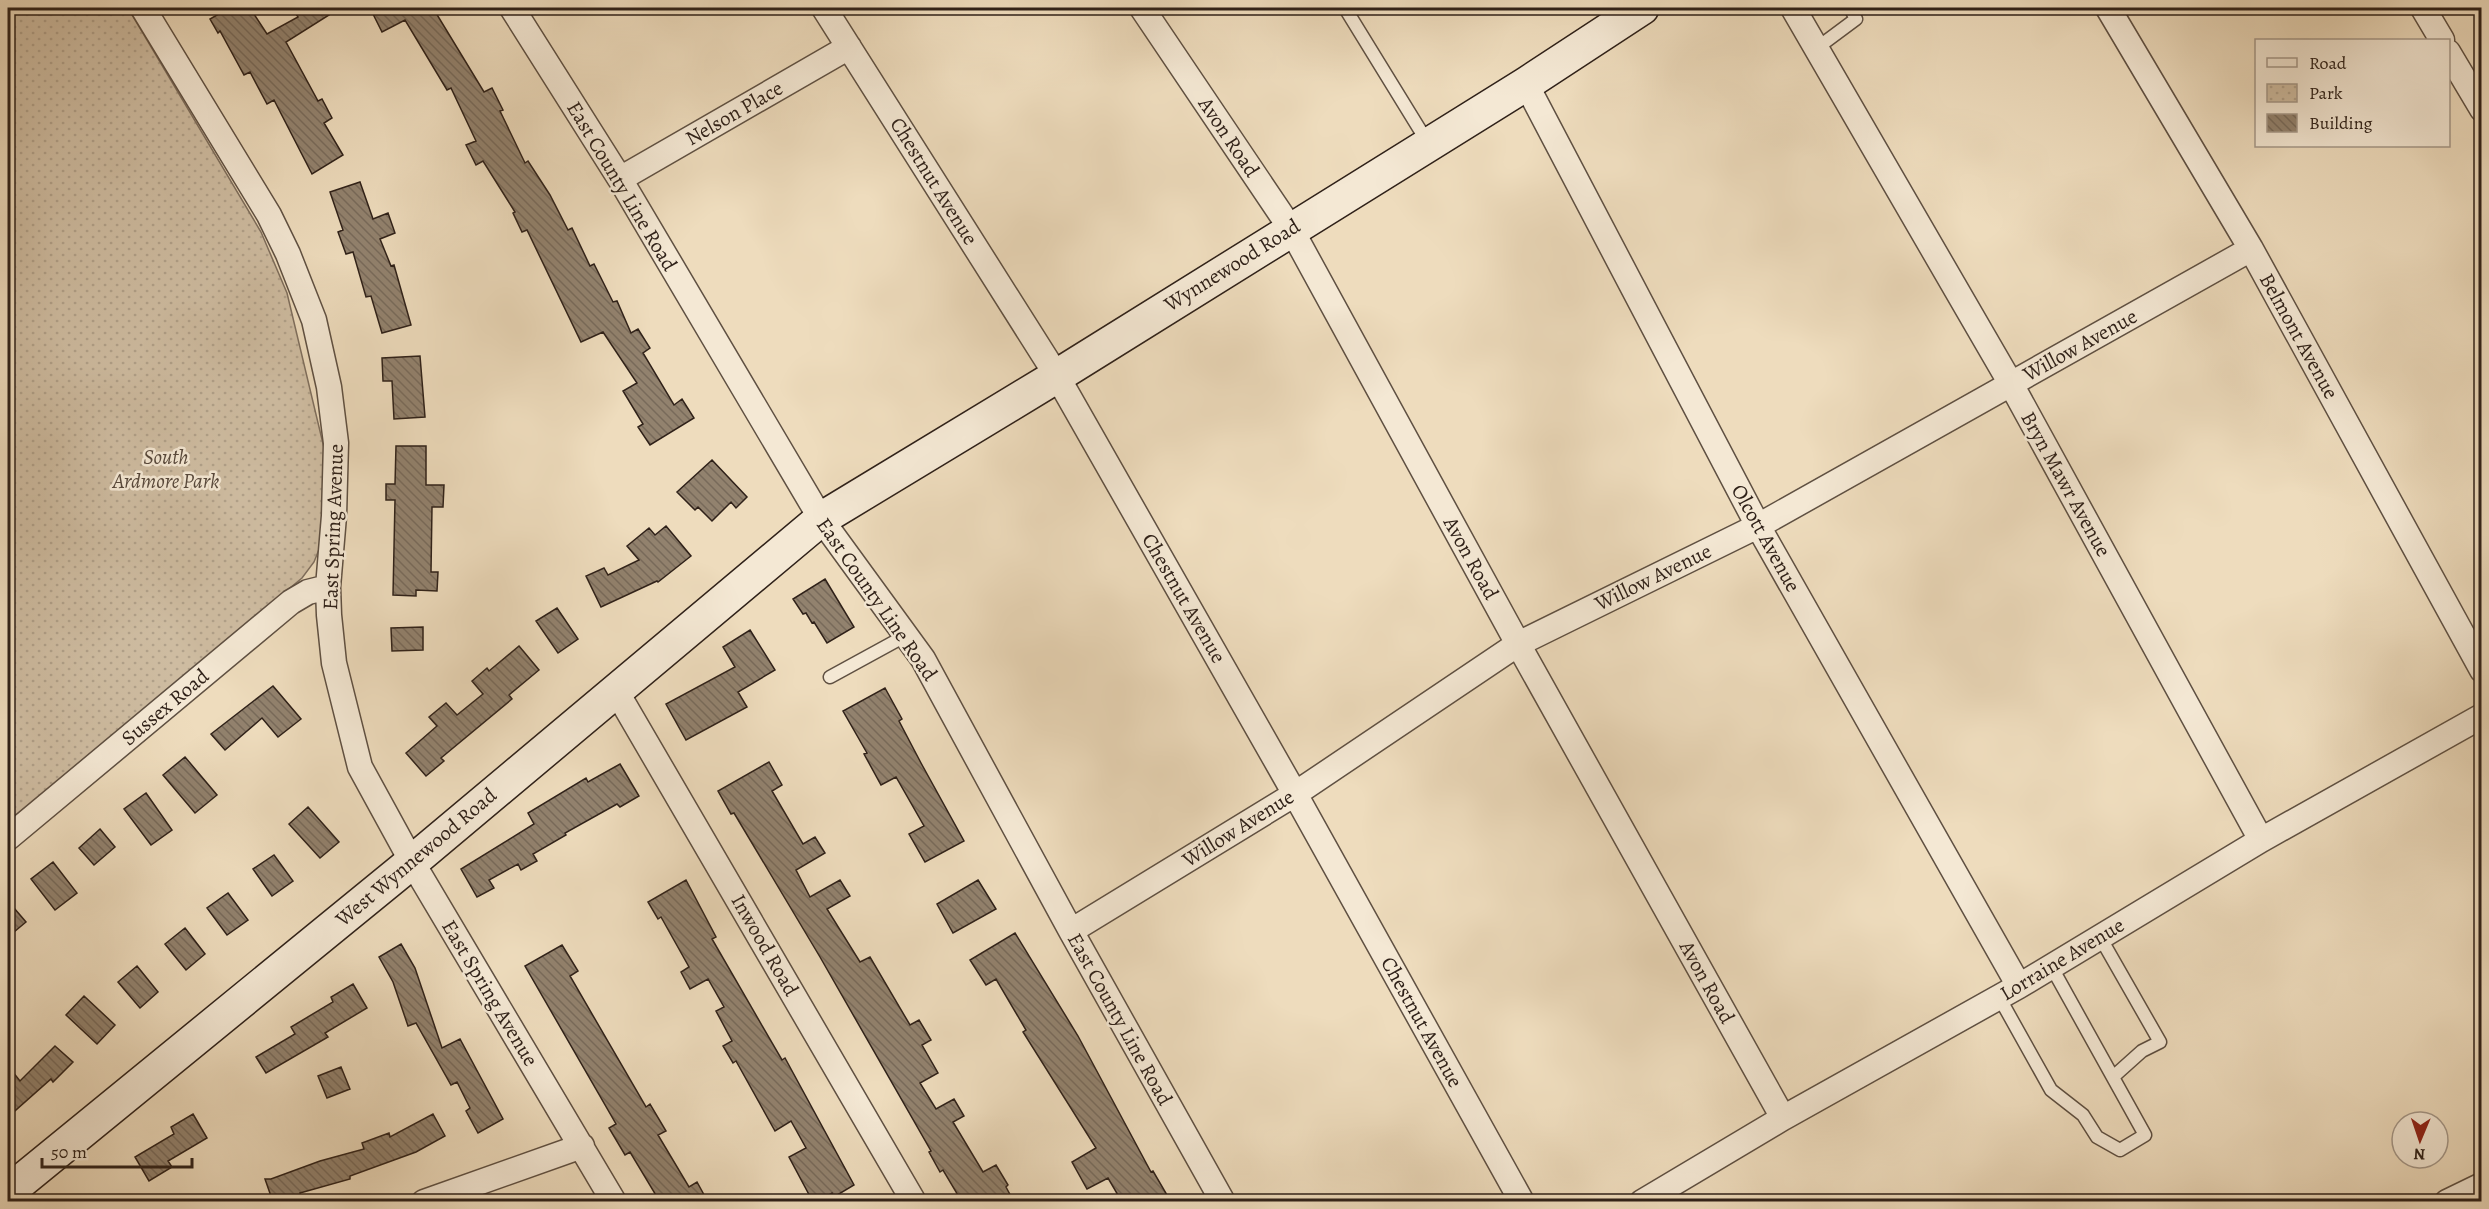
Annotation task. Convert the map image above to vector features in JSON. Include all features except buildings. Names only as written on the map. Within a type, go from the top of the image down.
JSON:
[{"type":"main road","name":"Wynnewood Road","points":[[821,519],[1057,376],[1291,228],[1526,84],[1642,8]]},
{"type":"main road","name":"West Wynnewood Road","points":[[8,1192],[412,862],[615,689],[821,519]]},
{"type":"street","name":"East Spring Avenue","points":[[143,8],[269,216],[288,254],[314,320],[326,365],[336,443],[334,516],[328,586],[334,663],[360,767],[412,862],[614,1202]]},
{"type":"street","name":"East County Line Road","points":[[512,8],[620,179],[821,519],[923,658],[1071,931],[1223,1202]]},
{"type":"street","name":"Chestnut Avenue","points":[[824,8],[1057,376],[1295,794],[1522,1202]]},
{"type":"street","name":"Avon Road","points":[[1142,8],[1291,228],[1518,644],[1783,1118]]},
{"type":"street","name":"Bryn Mawr Avenue","points":[[1794,8],[2011,384],[2261,840]]},
{"type":"street","name":"Belmont Avenue","points":[[2108,8],[2251,249],[2481,670]]},
{"type":"street","points":[[2423,8],[2441,39]]},
{"type":"street","name":"Nelson Place","points":[[620,179],[849,47]]},
{"type":"street","points":[[2450,55],[2481,109]]},
{"type":"street","name":"Olcott Avenue","points":[[1526,84],[1758,526],[2009,991]]},
{"type":"street","name":"Willow Avenue","points":[[1071,931],[1295,794],[1518,644],[1758,526],[2251,249]]},
{"type":"street","name":"Sussex Road","points":[[8,838],[291,602],[308,592],[328,586]]},
{"type":"street","name":"Inwood Road","points":[[615,689],[914,1202]]},
{"type":"street","name":"Lorraine Avenue","points":[[1649,1200],[1783,1118],[2009,991],[2261,840],[2481,716]]},
{"type":"street","points":[[424,1202],[582,1146]]},
{"type":"street","points":[[2447,1202],[2475,1191]]},
{"type":"lane","points":[[1345,8],[1428,144]]},
{"type":"lane","points":[[1817,48],[1856,20],[1850,8]]},
{"type":"lane","points":[[830,677],[905,636]]},
{"type":"lane","points":[[2100,937],[2160,1042],[2142,1051],[2113,1077]]},
{"type":"lane","points":[[2009,991],[2051,1090],[2083,1115],[2097,1137],[2120,1150],[2145,1135],[2051,966]]},
{"type":"green space","name":"South Ardmore Park","points":[[8,8],[128,8],[261,232],[287,293],[325,452],[326,465],[320,547],[314,562],[302,578],[8,823]]}]
